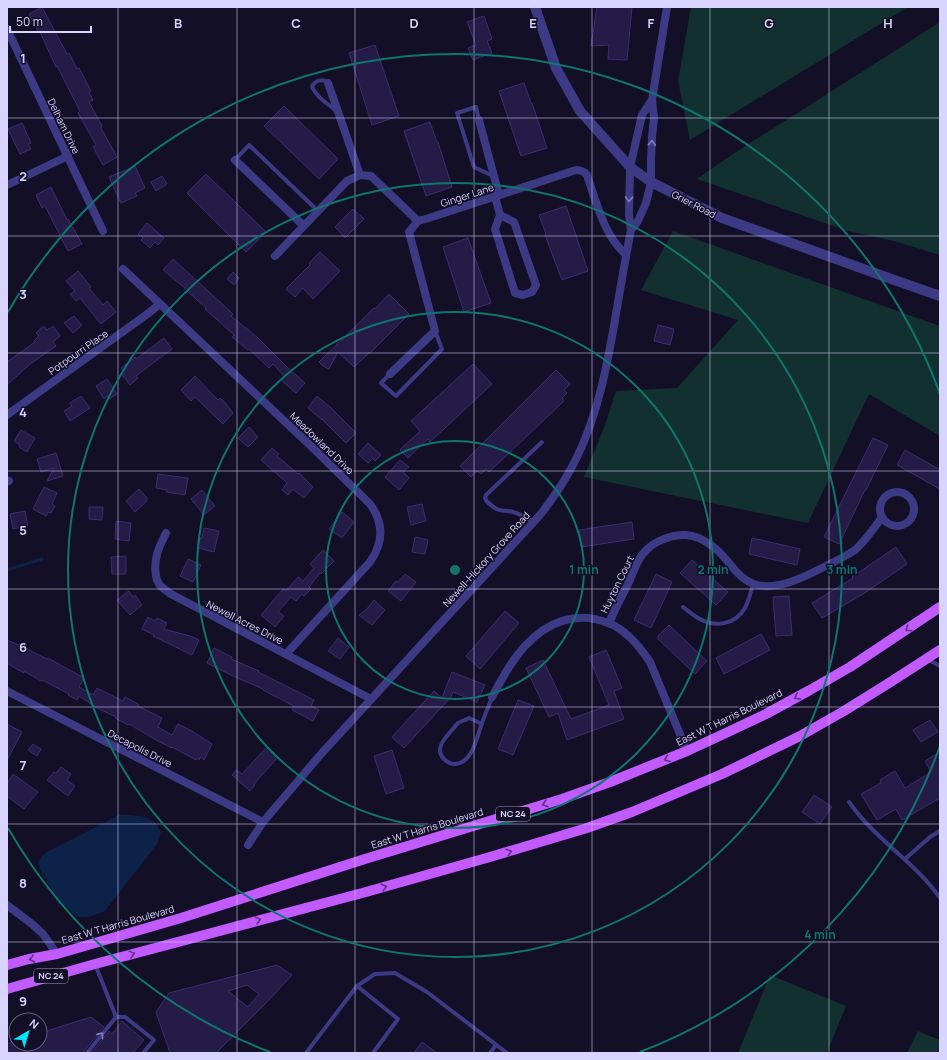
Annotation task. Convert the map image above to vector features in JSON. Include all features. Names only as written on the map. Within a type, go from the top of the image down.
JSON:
[{"type":"main road","name":"East W T Harris Boulevard","points":[[7,966],[29,959],[57,954],[180,918],[358,861],[562,799],[617,780],[687,751],[741,726],[810,690],[850,667],[940,608]]},
{"type":"main road","name":"NC 24","points":[[7,989],[490,857],[587,828],[632,812],[722,774],[800,736],[844,711],[940,650]]},
{"type":"street","name":"Grier Road","points":[[535,7],[556,68],[576,105],[630,167],[651,182],[722,218],[940,296]]},
{"type":"street","name":"Newell-Hickory Grove Road","points":[[631,230],[638,222],[646,203],[651,182],[654,118],[652,100],[667,7]]},
{"type":"street","name":"Delham Drive","points":[[7,29],[103,231]]},
{"type":"street","points":[[328,83],[360,175]]},
{"type":"street","name":"Newell-Hickory Grove Road","points":[[248,845],[264,822],[321,754],[533,522],[553,498],[571,468],[581,448],[592,419],[608,361],[631,230],[629,215],[630,167],[642,115],[652,100]]},
{"type":"street","points":[[480,120],[494,176],[500,215],[495,229],[515,293],[523,295],[532,292],[536,285],[514,222],[500,215]]},
{"type":"street","points":[[7,185],[68,156]]},
{"type":"street","points":[[235,160],[304,226]]},
{"type":"street","name":"Ginger Lane","points":[[418,221],[576,170],[584,171],[587,175],[609,233],[626,255]]},
{"type":"street","points":[[275,256],[347,181],[360,175],[370,176],[418,221],[409,232],[435,331],[390,374]]},
{"type":"street","name":"Meadowland Drive","points":[[123,269],[313,448],[375,510],[381,529],[377,553],[286,654]]},
{"type":"street","name":"Potpourri Place","points":[[7,415],[160,304]]},
{"type":"street","points":[[902,492],[911,499],[914,504],[914,515],[911,520],[902,526],[891,525],[882,517],[880,506],[886,496],[891,493],[902,492]]},
{"type":"street","points":[[753,584],[762,586],[776,585],[791,582],[807,576],[856,549],[882,517]]},
{"type":"street","name":"Newell Acres Drive","points":[[166,533],[159,546],[155,560],[155,567],[157,580],[171,594],[371,699]]},
{"type":"street","name":"Huyton Court","points":[[609,623],[637,563],[643,554],[657,542],[676,535],[690,535],[708,543],[718,550],[743,578],[753,584]]},
{"type":"street","points":[[492,697],[515,658],[542,630],[560,622],[577,618],[593,619],[609,623],[634,641],[650,662],[687,751]]},
{"type":"street","name":"Decapolis Drive","points":[[7,691],[264,822]]},
{"type":"street","points":[[7,905],[43,934],[57,954]]},
{"type":"lane","points":[[328,83],[324,80],[314,82],[312,86],[313,90],[318,96],[338,112]]},
{"type":"lane","points":[[480,120],[476,107],[457,113],[474,167],[494,176]]},
{"type":"lane","points":[[235,160],[249,145],[318,212]]},
{"type":"lane","points":[[390,374],[381,383],[396,396],[442,350],[435,331]]},
{"type":"lane","points":[[533,522],[518,513],[499,510],[486,501],[485,498],[486,495],[542,442]]},
{"type":"lane","points":[[683,607],[699,619],[710,623],[720,624],[729,622],[738,616],[744,608],[753,584]]},
{"type":"lane","points":[[927,659],[940,666]]},
{"type":"lane","points":[[482,724],[469,718],[458,723],[443,739],[440,751],[446,762],[459,764],[471,753],[476,742],[492,697]]},
{"type":"lane","points":[[849,802],[868,826],[905,859],[940,898]]},
{"type":"lane","points":[[905,859],[930,837],[940,832]]},
{"type":"lane","points":[[935,891],[940,888]]},
{"type":"lane","points":[[95,964],[116,1016]]},
{"type":"lane","points":[[306,1053],[357,986],[375,974],[395,973],[427,992],[507,1053]]},
{"type":"lane","points":[[357,986],[398,1019],[373,1053]]},
{"type":"lane","points":[[116,1016],[125,1017],[154,1040],[143,1053]]},
{"type":"lane","points":[[87,1053],[116,1016]]},
{"type":"lane","points":[[490,1053],[496,1045]]},
{"type":"green space","points":[[691,7],[908,7],[690,140],[678,81]]},
{"type":"green space","points":[[940,22],[940,255],[894,241],[848,231],[697,179],[733,154]]},
{"type":"green space","points":[[673,231],[940,326],[940,436],[869,394],[808,523],[584,477],[605,425],[616,391],[677,388],[738,320],[641,290]]},
{"type":"green space","points":[[770,975],[846,1006],[827,1053],[738,1053]]},
{"type":"green space","points":[[918,1031],[940,1040],[940,1053],[907,1053]]},
{"type":"water","points":[[119,815],[133,815],[154,822],[161,832],[157,844],[105,911],[89,917],[77,917],[59,900],[42,874],[38,862],[45,853]]},
{"type":"building","points":[[42,7],[67,54],[69,53],[77,69],[79,68],[91,91],[89,92],[93,100],[89,102],[117,157],[103,165],[93,147],[96,145],[78,113],[80,111],[57,66],[56,67],[40,32],[39,33],[29,14]]},
{"type":"building","points":[[597,7],[632,7],[627,60],[608,59],[609,45],[591,46]]},
{"type":"building","points":[[484,16],[492,39],[487,41],[492,53],[473,60],[468,48],[476,45],[467,22]]},
{"type":"building","points":[[375,45],[399,116],[372,125],[349,53]]},
{"type":"building","points":[[524,83],[547,148],[521,156],[499,91]]},
{"type":"building","points":[[284,106],[338,159],[319,179],[264,126]]},
{"type":"building","points":[[430,122],[452,187],[426,196],[404,131]]},
{"type":"building","points":[[22,123],[31,143],[28,144],[31,149],[20,154],[8,129]]},
{"type":"building","points":[[135,166],[145,188],[135,193],[137,196],[121,203],[109,177]]},
{"type":"building","points":[[206,174],[266,232],[246,252],[187,193]]},
{"type":"building","points":[[162,176],[167,184],[156,191],[151,182]]},
{"type":"building","points":[[51,187],[67,220],[68,219],[82,244],[68,251],[45,206],[42,208],[36,195]]},
{"type":"building","points":[[566,206],[588,271],[562,280],[539,215]]},
{"type":"building","points":[[353,209],[364,219],[345,238],[335,227]]},
{"type":"building","points":[[147,223],[164,238],[158,245],[155,242],[150,248],[141,240],[143,238],[138,234]]},
{"type":"building","points":[[468,238],[491,303],[464,312],[443,247]]},
{"type":"building","points":[[320,252],[340,271],[313,299],[303,288],[295,297],[286,289],[310,265],[309,263]]},
{"type":"building","points":[[173,259],[233,314],[231,316],[258,338],[305,383],[296,393],[281,380],[284,376],[273,364],[269,368],[249,349],[248,350],[232,337],[234,335],[205,309],[206,308],[185,288],[163,270]]},
{"type":"building","points":[[78,271],[91,287],[89,288],[103,305],[107,301],[116,312],[101,324],[80,298],[76,301],[70,294],[75,291],[66,281]]},
{"type":"building","points":[[233,272],[239,278],[234,285],[227,279]]},
{"type":"building","points":[[389,294],[409,314],[354,367],[338,352],[329,369],[323,366],[319,362]]},
{"type":"building","points":[[74,316],[82,325],[73,333],[64,323]]},
{"type":"building","points":[[658,325],[674,329],[670,345],[654,341]]},
{"type":"building","points":[[44,326],[47,330],[53,326],[60,336],[53,342],[56,346],[30,364],[7,385],[7,362],[35,342],[34,341],[39,336],[36,333]]},
{"type":"building","points":[[164,338],[172,349],[136,376],[138,378],[130,385],[122,375],[125,373],[121,368],[135,357],[136,359]]},
{"type":"building","points":[[473,364],[492,384],[430,442],[428,439],[408,458],[400,450],[420,431],[411,421]]},
{"type":"building","points":[[556,370],[570,384],[564,390],[567,393],[562,398],[564,401],[489,472],[486,469],[481,474],[477,471],[471,477],[460,466]]},
{"type":"building","points":[[195,376],[218,400],[220,398],[233,413],[223,424],[195,397],[191,401],[181,390]]},
{"type":"building","points":[[107,379],[117,394],[109,399],[107,396],[104,399],[96,386]]},
{"type":"building","points":[[81,396],[90,408],[70,421],[64,411],[72,406],[70,403]]},
{"type":"building","points":[[317,396],[356,433],[346,443],[322,419],[308,408]]},
{"type":"building","points":[[249,427],[258,437],[248,447],[238,438]]},
{"type":"building","points":[[21,430],[35,438],[27,452],[19,447],[20,445],[14,441]]},
{"type":"building","points":[[873,438],[888,445],[839,544],[824,537]]},
{"type":"building","points":[[368,443],[381,455],[375,461],[373,458],[368,463],[358,454]]},
{"type":"building","points":[[272,448],[279,454],[277,456],[298,474],[299,473],[313,487],[304,498],[293,489],[288,495],[282,490],[287,483],[261,460]]},
{"type":"building","points":[[905,450],[940,470],[940,489],[897,465]]},
{"type":"building","points":[[56,453],[63,476],[47,481],[54,468],[41,472],[37,459]]},
{"type":"building","points":[[400,460],[409,467],[403,472],[409,478],[399,490],[385,477]]},
{"type":"building","points":[[158,474],[188,478],[185,495],[166,492],[167,490],[156,488]]},
{"type":"building","points":[[44,487],[57,493],[52,504],[55,506],[51,513],[48,512],[46,516],[33,509]]},
{"type":"building","points":[[139,489],[147,498],[147,501],[135,512],[126,501]]},
{"type":"building","points":[[202,490],[215,506],[204,515],[191,499]]},
{"type":"building","points":[[422,504],[426,521],[411,525],[407,507]]},
{"type":"building","points":[[89,507],[103,507],[102,520],[89,519]]},
{"type":"building","points":[[25,511],[28,526],[13,529],[10,514]]},
{"type":"building","points":[[342,512],[354,522],[342,538],[329,529]]},
{"type":"building","points":[[116,521],[131,523],[129,541],[115,539]]},
{"type":"building","points":[[632,522],[634,539],[581,547],[579,530]]},
{"type":"building","points":[[204,528],[219,531],[214,552],[198,548]]},
{"type":"building","points":[[415,537],[428,540],[425,554],[412,552]]},
{"type":"building","points":[[752,538],[800,549],[797,565],[749,554]]},
{"type":"building","points":[[896,547],[907,564],[863,594],[822,618],[812,603],[853,578],[852,577]]},
{"type":"building","points":[[323,550],[334,561],[321,574],[320,573],[309,587],[311,589],[304,596],[302,594],[296,601],[291,597],[278,612],[284,616],[275,627],[261,615],[283,589],[286,591],[298,577],[303,581],[314,568],[310,564]]},
{"type":"building","points":[[126,556],[126,574],[112,574],[111,557]]},
{"type":"building","points":[[188,559],[201,565],[193,582],[180,576]]},
{"type":"building","points":[[692,560],[728,592],[716,605],[680,573]]},
{"type":"building","points":[[405,574],[416,582],[401,601],[388,591],[396,581],[398,582]]},
{"type":"building","points":[[656,574],[672,582],[651,628],[634,620]]},
{"type":"building","points":[[129,591],[133,597],[135,595],[142,605],[130,615],[117,600]]},
{"type":"building","points":[[789,596],[792,635],[776,636],[773,597]]},
{"type":"building","points":[[374,600],[385,610],[372,625],[359,615],[367,609]]},
{"type":"building","points":[[505,611],[519,623],[480,669],[466,656]]},
{"type":"building","points":[[148,617],[155,621],[157,618],[167,623],[164,629],[199,640],[192,655],[142,629]]},
{"type":"building","points":[[669,625],[707,661],[695,674],[658,639],[658,636]]},
{"type":"building","points":[[761,634],[770,650],[724,674],[716,658]]},
{"type":"building","points":[[338,638],[349,647],[340,659],[328,651]]},
{"type":"building","points":[[7,640],[47,659],[48,658],[84,678],[79,687],[93,695],[97,688],[123,701],[125,697],[138,704],[138,706],[162,718],[158,727],[172,735],[178,724],[192,731],[212,744],[204,760],[200,757],[199,760],[197,758],[196,760],[115,718],[116,717],[97,708],[79,696],[77,700],[68,695],[69,694],[42,680],[41,681],[24,671],[24,673],[15,668],[7,663]]},
{"type":"building","points":[[214,648],[232,657],[231,659],[259,671],[258,672],[314,700],[311,706],[319,710],[313,721],[292,710],[294,706],[263,689],[207,663]]},
{"type":"building","points":[[606,650],[622,688],[614,691],[624,719],[567,740],[558,713],[549,717],[526,668],[543,660],[571,719],[609,705],[589,657]]},
{"type":"building","points":[[452,672],[485,685],[477,702],[453,692],[451,697],[404,748],[392,737],[434,691],[442,698]]},
{"type":"building","points":[[518,700],[534,706],[513,755],[498,749]]},
{"type":"building","points":[[930,720],[938,732],[921,742],[913,730]]},
{"type":"building","points":[[7,724],[22,732],[7,760]]},
{"type":"building","points":[[33,744],[41,749],[37,756],[28,750]]},
{"type":"building","points":[[267,747],[278,757],[254,784],[255,785],[250,791],[232,775],[236,770],[242,774]]},
{"type":"building","points":[[392,750],[404,788],[386,794],[374,756]]},
{"type":"building","points":[[940,752],[940,798],[902,820],[896,809],[877,820],[861,794],[881,783],[880,780],[895,771],[905,788],[931,772],[925,761]]},
{"type":"building","points":[[61,767],[71,774],[67,780],[75,786],[68,796],[47,780]]},
{"type":"building","points":[[13,774],[38,792],[24,809],[7,796],[7,783]]},
{"type":"building","points":[[814,795],[832,807],[820,824],[802,812]]},
{"type":"building","points":[[277,965],[292,975],[216,1053],[170,1053],[156,1012],[169,993]],"holes":[[[247,985],[259,994],[248,1007],[228,991]]]},
{"type":"building","points":[[91,1017],[104,1027],[84,1051],[84,1053],[7,1053],[8,1044],[8,1052],[48,1052],[48,1030]]},
{"type":"building","points":[[122,1021],[144,1040],[133,1053],[91,1053],[109,1031],[112,1034]]},
{"type":"building","points":[[422,1042],[437,1053],[414,1053]]},
{"type":"waterway","points":[[7,570],[42,559]]}]
